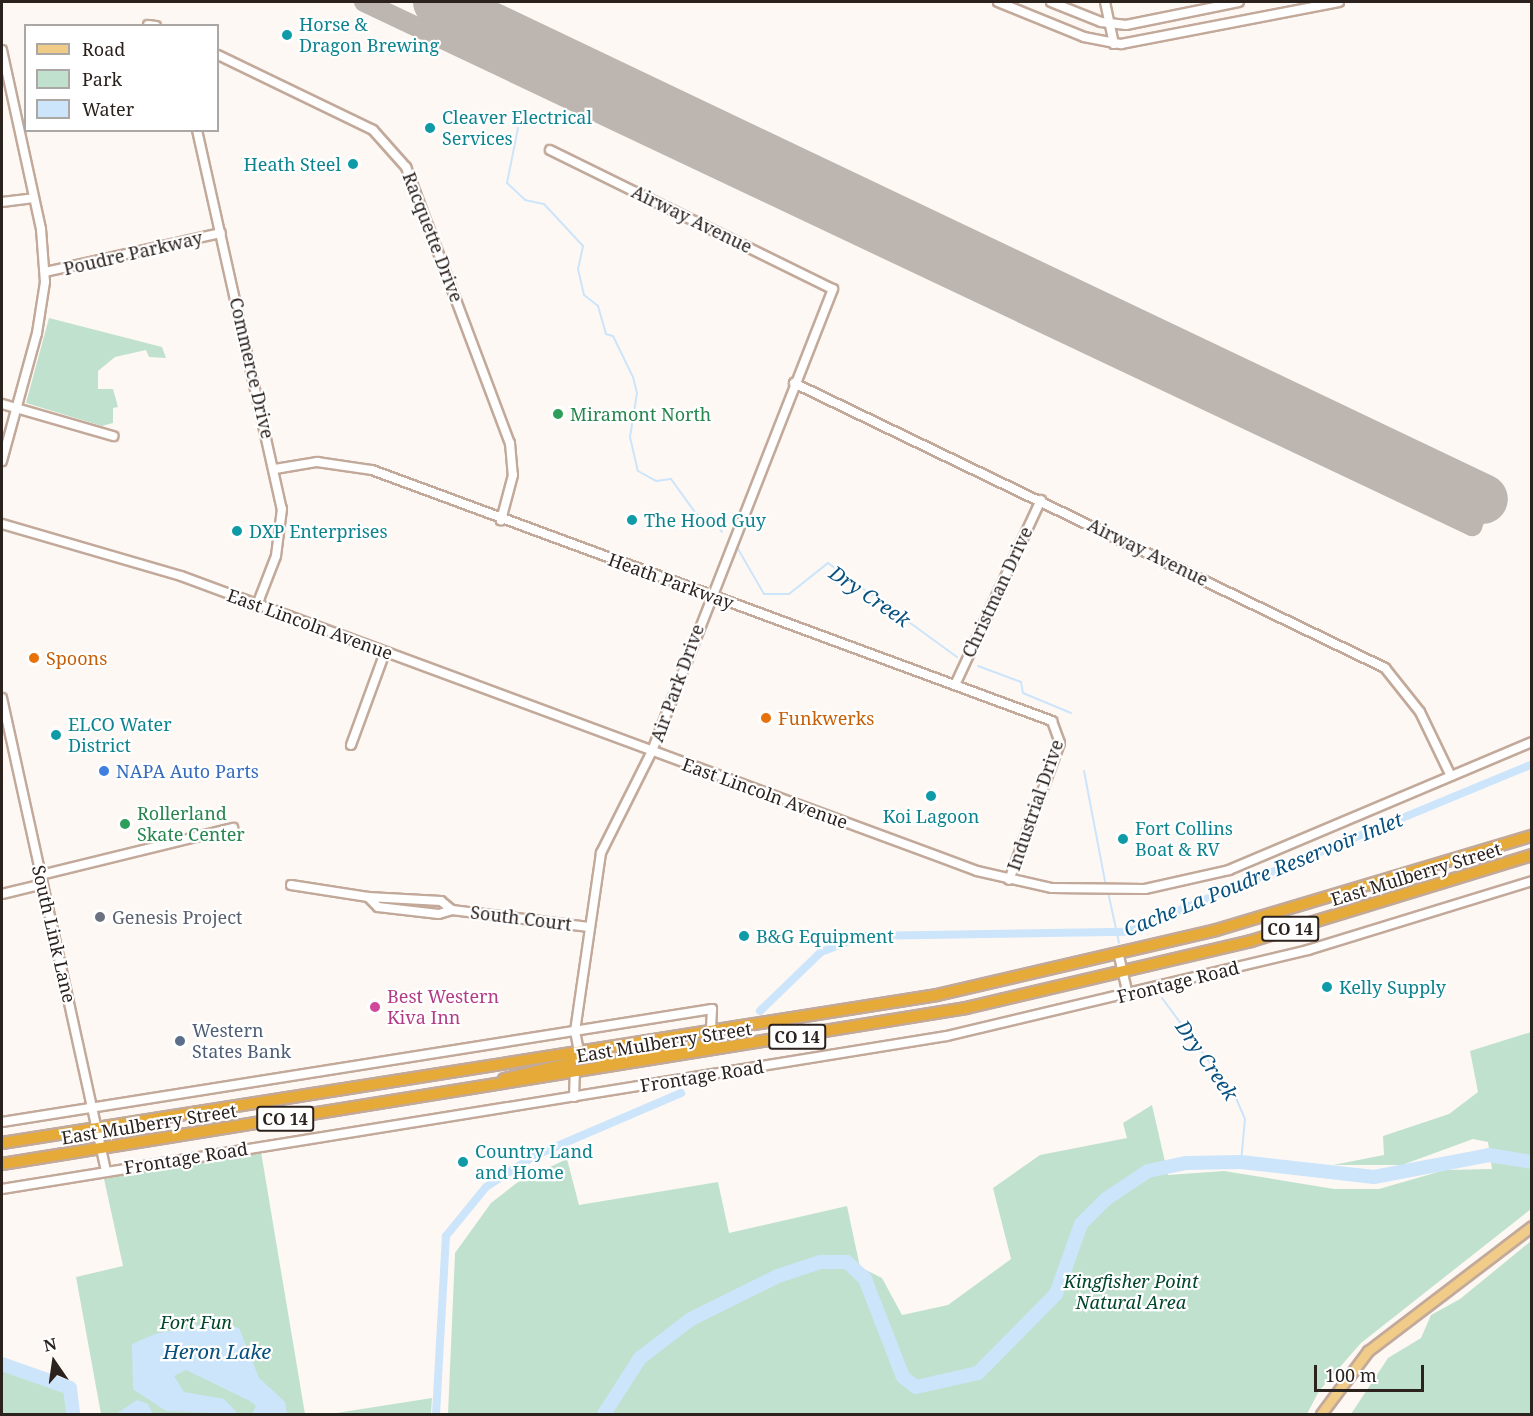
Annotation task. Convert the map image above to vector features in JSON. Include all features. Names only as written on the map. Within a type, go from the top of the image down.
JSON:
[{"type":"highway","name":"East Mulberry Street","points":[[2,1143],[937,995],[1119,956],[1532,835]]},
{"type":"highway","name":"East Mulberry Street","points":[[2,1164],[575,1074],[825,1032],[1123,974],[1251,941],[1532,855]]},
{"type":"highway","points":[[1489,868],[1532,861]]},
{"type":"highway","points":[[470,1090],[570,1063],[579,1052],[611,1059],[825,1032]]},
{"type":"main road","points":[[1321,1414],[1368,1351],[1532,1226]]},
{"type":"street","points":[[998,2],[1114,44],[1340,2]]},
{"type":"street","points":[[1051,2],[1109,23],[1126,25],[1239,2]]},
{"type":"street","points":[[1105,2],[1114,44]]},
{"type":"street","points":[[2,50],[34,198],[45,272],[37,333],[2,462]]},
{"type":"street","name":"Racquette Drive","points":[[219,55],[374,130],[406,167],[510,443],[513,475],[501,520]]},
{"type":"street","name":"Commerce Drive","points":[[197,132],[275,469],[282,529],[257,605]]},
{"type":"street","name":"Airway Avenue","points":[[550,150],[833,289]]},
{"type":"street","points":[[2,202],[34,198]]},
{"type":"street","name":"Poudre Parkway","points":[[45,272],[221,233]]},
{"type":"street","name":"Air Park Drive","points":[[579,1052],[575,1031],[589,927],[606,839],[652,751],[710,595],[833,289]]},
{"type":"street","name":"Airway Avenue","points":[[794,383],[1041,500],[1385,668],[1420,712],[1451,776]]},
{"type":"street","points":[[2,404],[113,436]]},
{"type":"street","name":"Heath Parkway","points":[[275,469],[316,462],[350,465],[1052,721],[1059,730]]},
{"type":"street","name":"Christman Drive","points":[[955,685],[1041,500]]},
{"type":"street","name":"East Lincoln Avenue","points":[[2,524],[257,605],[1009,880],[1102,891],[1183,883],[1229,870],[1532,742]]},
{"type":"street","points":[[351,745],[385,652]]},
{"type":"street","name":"South Link Lane","points":[[2,698],[106,1171]]},
{"type":"street","name":"Industrial Drive","points":[[1009,880],[1060,743],[1059,730]]},
{"type":"street","points":[[40,875],[233,828]]},
{"type":"street","name":"Frontage Road","points":[[2,1189],[947,1036],[1128,995],[1340,941],[1532,881]]},
{"type":"street","points":[[2,894],[43,884]]},
{"type":"street","name":"South Court","points":[[291,885],[368,897],[441,901],[452,910]]},
{"type":"street","name":"South Court","points":[[368,897],[378,907],[438,914],[452,910],[589,927]]},
{"type":"street","points":[[1119,956],[1128,995]]},
{"type":"street","points":[[2,1122],[712,1009],[711,1031]]},
{"type":"street","points":[[574,1096],[575,1074]]},
{"type":"green space","points":[[49,318],[162,347],[166,358],[149,357],[146,350],[115,357],[98,371],[98,389],[113,389],[118,407],[113,408],[113,423],[102,426],[26,403]]},
{"type":"green space","name":"Kingfisher Point Natural Area","points":[[1531,1032],[1531,1209],[1361,1343],[1319,1391],[1307,1414],[448,1414],[455,1253],[491,1203],[518,1182],[567,1159],[579,1205],[718,1182],[729,1233],[847,1206],[860,1267],[882,1278],[902,1315],[948,1305],[1011,1259],[993,1188],[1040,1155],[1127,1138],[1123,1123],[1152,1105],[1168,1175],[1224,1171],[1334,1189],[1379,1189],[1445,1170],[1492,1169],[1488,1142],[1473,1139],[1402,1165],[1333,1165],[1384,1155],[1383,1136],[1449,1114],[1478,1092],[1470,1051]]},
{"type":"green space","name":"Fort Fun","points":[[261,1152],[305,1414],[101,1414],[76,1277],[123,1266],[104,1179]]},
{"type":"green space","points":[[1531,1241],[1531,1414],[1351,1414],[1388,1358],[1421,1338],[1431,1315],[1460,1299]]},
{"type":"green space","points":[[2,1364],[70,1388],[73,1414],[2,1414]]},
{"type":"green space","points":[[432,1398],[431,1414],[330,1414]]},
{"type":"water","name":"Heron Lake","points":[[216,1321],[239,1328],[259,1378],[285,1402],[287,1414],[252,1414],[256,1406],[250,1401],[186,1370],[174,1376],[184,1392],[224,1399],[238,1414],[166,1411],[133,1389],[132,1344],[155,1334]]},
{"type":"water","name":"Heron Lake","points":[[137,1400],[148,1404],[153,1414],[116,1414]]},
{"type":"waterway","name":"Dry Creek","points":[[518,128],[507,183],[525,200],[544,204],[583,246],[578,269],[584,295],[598,306],[606,334],[613,336],[633,377],[637,393],[630,437],[638,471],[656,481],[671,479],[697,515],[715,521],[722,532]]},
{"type":"waterway","name":"Dry Creek","points":[[738,549],[764,594],[789,594],[828,563],[957,657]]},
{"type":"waterway","name":"Dry Creek","points":[[978,666],[1021,682],[1023,693],[1071,713]]},
{"type":"waterway","name":"Cache La Poudre Reservoir Inlet","points":[[760,1011],[821,952],[863,936],[1127,932],[1532,764]]},
{"type":"waterway","name":"Dry Creek","points":[[1084,771],[1106,886]]},
{"type":"waterway","name":"Dry Creek","points":[[1108,892],[1119,943]]},
{"type":"waterway","name":"Dry Creek","points":[[1162,998],[1236,1098],[1245,1119],[1241,1162]]},
{"type":"waterway","name":"Cache La Poudre Reservoir Inlet","points":[[436,1414],[446,1236],[486,1187],[534,1156],[681,1093]]},
{"type":"waterway","points":[[604,1414],[640,1358],[691,1319],[778,1276],[820,1262],[847,1262],[865,1279],[903,1377],[916,1387],[978,1373],[1056,1294],[1081,1224],[1106,1199],[1148,1171],[1186,1163],[1241,1162],[1374,1177],[1489,1155],[1532,1162]]},
{"type":"waterway","points":[[2,1364],[70,1388],[73,1414]]},
{"type":"taxiway","points":[[364,2],[1472,526],[1483,499]]},
{"type":"runway","points":[[438,2],[1483,499]]},
{"type":"place","name":"Horse & Dragon Brewing","points":[[287,35]]},
{"type":"place","name":"Cleaver Electrical Services","points":[[430,128]]},
{"type":"place","name":"Heath Steel","points":[[353,164]]},
{"type":"place","name":"Miramont North","points":[[558,414]]},
{"type":"place","name":"The Hood Guy","points":[[632,520]]},
{"type":"place","name":"DXP Enterprises","points":[[237,531]]},
{"type":"place","name":"Spoons","points":[[34,658]]},
{"type":"place","name":"Funkwerks","points":[[766,718]]},
{"type":"place","name":"ELCO Water District","points":[[56,735]]},
{"type":"place","name":"NAPA Auto Parts","points":[[104,771]]},
{"type":"place","name":"Koi Lagoon","points":[[931,796]]},
{"type":"place","name":"Rollerland Skate Center","points":[[125,824]]},
{"type":"place","name":"Fort Collins Boat & RV","points":[[1123,839]]},
{"type":"place","name":"Genesis Project","points":[[100,917]]},
{"type":"place","name":"B&G Equipment","points":[[744,936]]},
{"type":"place","name":"Kelly Supply","points":[[1327,987]]},
{"type":"place","name":"Best Western Kiva Inn","points":[[375,1007]]},
{"type":"place","name":"Western States Bank","points":[[180,1041]]},
{"type":"place","name":"Country Land and Home","points":[[463,1162]]}]
